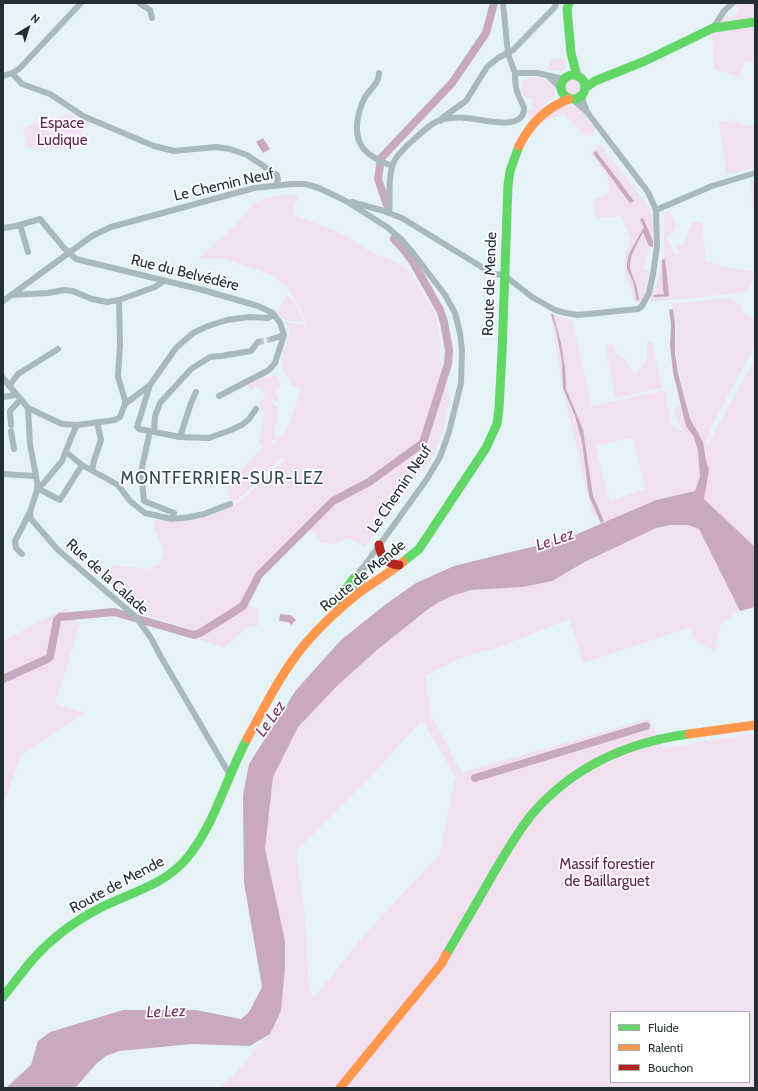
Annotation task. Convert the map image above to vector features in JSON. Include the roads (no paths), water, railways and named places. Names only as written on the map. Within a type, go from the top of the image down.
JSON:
[{"type":"street","points":[[3,76],[19,69],[81,3]]},
{"type":"street","points":[[139,3],[150,10],[152,18]]},
{"type":"street","points":[[441,120],[463,117],[509,122],[522,116],[524,109],[517,92],[515,73],[508,54],[503,3]]},
{"type":"street","points":[[389,212],[391,200],[390,177],[392,166],[398,155],[420,135],[434,124],[439,124],[442,118],[468,99],[490,65],[498,58],[508,54],[517,46],[555,6],[556,3]]},
{"type":"street","points":[[568,3],[567,9],[572,56],[582,84],[583,101],[587,112]]},
{"type":"street","points":[[713,28],[724,11],[733,3]]},
{"type":"street","points":[[582,84],[645,61],[713,28],[755,22]]},
{"type":"street","points":[[566,95],[562,82],[570,70],[572,56]]},
{"type":"street","points":[[515,73],[534,72],[548,76],[565,78],[570,76],[582,84]]},
{"type":"street","points":[[12,73],[22,84],[50,94],[83,116],[154,146],[174,151],[216,147],[230,149],[247,155],[277,175],[276,185]]},
{"type":"street","points":[[380,73],[378,82],[361,106],[358,121],[358,137],[360,144],[368,153],[383,163],[392,166]]},
{"type":"street","points":[[346,201],[389,212],[407,221],[493,274],[504,276],[532,297],[550,308],[566,314],[578,315],[638,308],[644,303],[649,293],[653,274],[657,246],[656,210],[648,192],[587,112],[566,95],[548,76]]},
{"type":"street","points":[[566,95],[576,99],[582,84]]},
{"type":"street","name":"Route de Mende","points":[[3,997],[34,958],[50,942],[70,926],[98,909],[156,883],[181,865],[192,852],[207,827],[241,750],[281,678],[307,642],[358,594],[416,552],[424,543],[486,448],[494,434],[499,408],[508,189],[512,165],[526,132],[540,116],[566,95]]},
{"type":"street","points":[[656,210],[712,186],[755,172]]},
{"type":"street","name":"Le Chemin Neuf","points":[[3,301],[92,236],[111,227],[254,188],[292,184],[305,184],[319,188],[346,201],[392,232],[422,263],[452,307],[459,326],[462,350],[462,376],[460,391],[441,454],[426,479],[365,565],[354,578]]},
{"type":"street","points":[[3,228],[40,219],[69,253]]},
{"type":"street","points":[[20,225],[28,252]]},
{"type":"street","name":"Rue du Belvédère","points":[[69,253],[81,261],[203,290],[265,309],[274,315]]},
{"type":"street","points":[[12,295],[64,290],[74,291],[92,299],[107,302],[119,300],[155,287],[164,281]]},
{"type":"street","points":[[119,300],[120,344],[118,377],[125,404]]},
{"type":"street","points":[[3,378],[28,408],[62,424],[77,425],[115,420],[120,417],[125,404],[150,385],[176,348],[187,337],[196,331],[227,320],[248,317],[268,318],[274,315],[280,323],[284,334],[275,363],[269,370],[219,396]]},
{"type":"street","points":[[272,339],[284,334]]},
{"type":"street","points":[[172,519],[174,512],[144,501],[141,472],[155,416],[160,403],[191,369],[210,357],[251,351],[258,342]]},
{"type":"street","points":[[9,386],[18,374],[58,349]]},
{"type":"street","points":[[150,385],[138,424],[139,428],[152,432],[180,437],[209,438],[231,430],[246,422],[256,409]]},
{"type":"street","points":[[180,437],[196,392]]},
{"type":"street","points":[[3,397],[18,397]]},
{"type":"street","points":[[14,449],[10,411],[18,397]]},
{"type":"street","points":[[28,408],[30,444],[38,487],[60,500],[82,465]]},
{"type":"street","points":[[92,470],[101,440],[97,422]]},
{"type":"street","points":[[22,554],[16,548],[15,541],[30,512],[38,487],[56,470],[62,461],[77,425]]},
{"type":"street","points":[[66,452],[82,465],[118,484],[130,501],[145,513],[172,519],[204,514],[230,504]]},
{"type":"street","points":[[3,474],[35,476]]},
{"type":"street","name":"Rue de la Calade","points":[[30,512],[33,522],[58,550],[136,617],[151,638],[168,670],[230,775]]},
{"type":"street","points":[[379,545],[380,553],[385,560],[392,565],[399,565]]},
{"type":"street","name":"Le Chemin Neuf","points":[[358,594],[365,565]]},
{"type":"street","points":[[354,578],[353,587],[358,594]]},
{"type":"street","points":[[338,612],[341,596],[354,578]]},
{"type":"street","points":[[340,1088],[442,963],[516,835],[533,813],[553,793],[576,775],[598,761],[636,745],[682,735],[755,725]]},
{"type":"water","points":[[263,138],[270,149],[263,153],[256,142]]},
{"type":"water","points":[[596,151],[634,201],[630,203],[593,153]]},
{"type":"water","points":[[643,218],[653,241],[653,247],[649,246],[643,232],[632,254],[630,269],[636,285],[639,299],[637,301],[633,281],[627,269],[627,264],[629,254],[644,227],[640,219]]},
{"type":"water","points":[[665,259],[669,295],[665,297],[663,290],[662,260]]},
{"type":"water","name":"Le Lez","points":[[673,309],[675,324],[675,353],[678,373],[690,419],[703,442],[709,470],[704,499],[755,547],[755,607],[740,611],[699,529],[688,525],[670,525],[656,528],[585,562],[552,581],[523,587],[471,590],[439,602],[377,650],[337,686],[298,727],[273,777],[265,849],[285,941],[285,967],[281,1011],[270,1034],[250,1046],[192,1044],[119,1051],[106,1056],[96,1064],[77,1086],[73,1088],[6,1088],[31,1065],[38,1041],[50,1032],[123,1010],[196,1010],[241,1019],[249,1012],[262,987],[244,883],[243,795],[249,764],[296,690],[341,640],[386,604],[416,583],[454,566],[568,538],[656,500],[695,491],[700,477],[698,451],[694,437],[686,426],[673,372],[670,345],[671,325],[669,310]]},
{"type":"water","points":[[551,314],[553,314],[561,343],[565,368],[566,389],[583,430],[593,496],[604,521],[601,523],[589,496],[582,442],[575,416],[563,388],[562,361],[556,330]]},
{"type":"water","points":[[280,614],[291,615],[296,620],[291,625],[288,622],[279,621]]},
{"type":"waterway","points":[[387,205],[378,179],[381,158],[452,83],[486,33],[494,3]]},
{"type":"waterway","points":[[3,679],[50,657],[57,620],[60,617],[114,612],[194,635],[200,633],[243,606],[259,575],[333,501],[369,482],[423,443],[448,364],[449,350],[444,322],[440,310],[413,262],[394,239]]},
{"type":"waterway","points":[[655,296],[667,295]]},
{"type":"waterway","points":[[475,778],[646,726]]},
{"type":"tunnel","points":[[258,342],[272,339]]},
{"type":"district","name":"MONTFERRIER-SUR-LEZ","points":[[222,479]]},
{"type":"park label","name":"Espace Ludique","points":[[62,132]]},
{"type":"park label","name":"Massif forestier de Baillarguet","points":[[607,874]]}]
